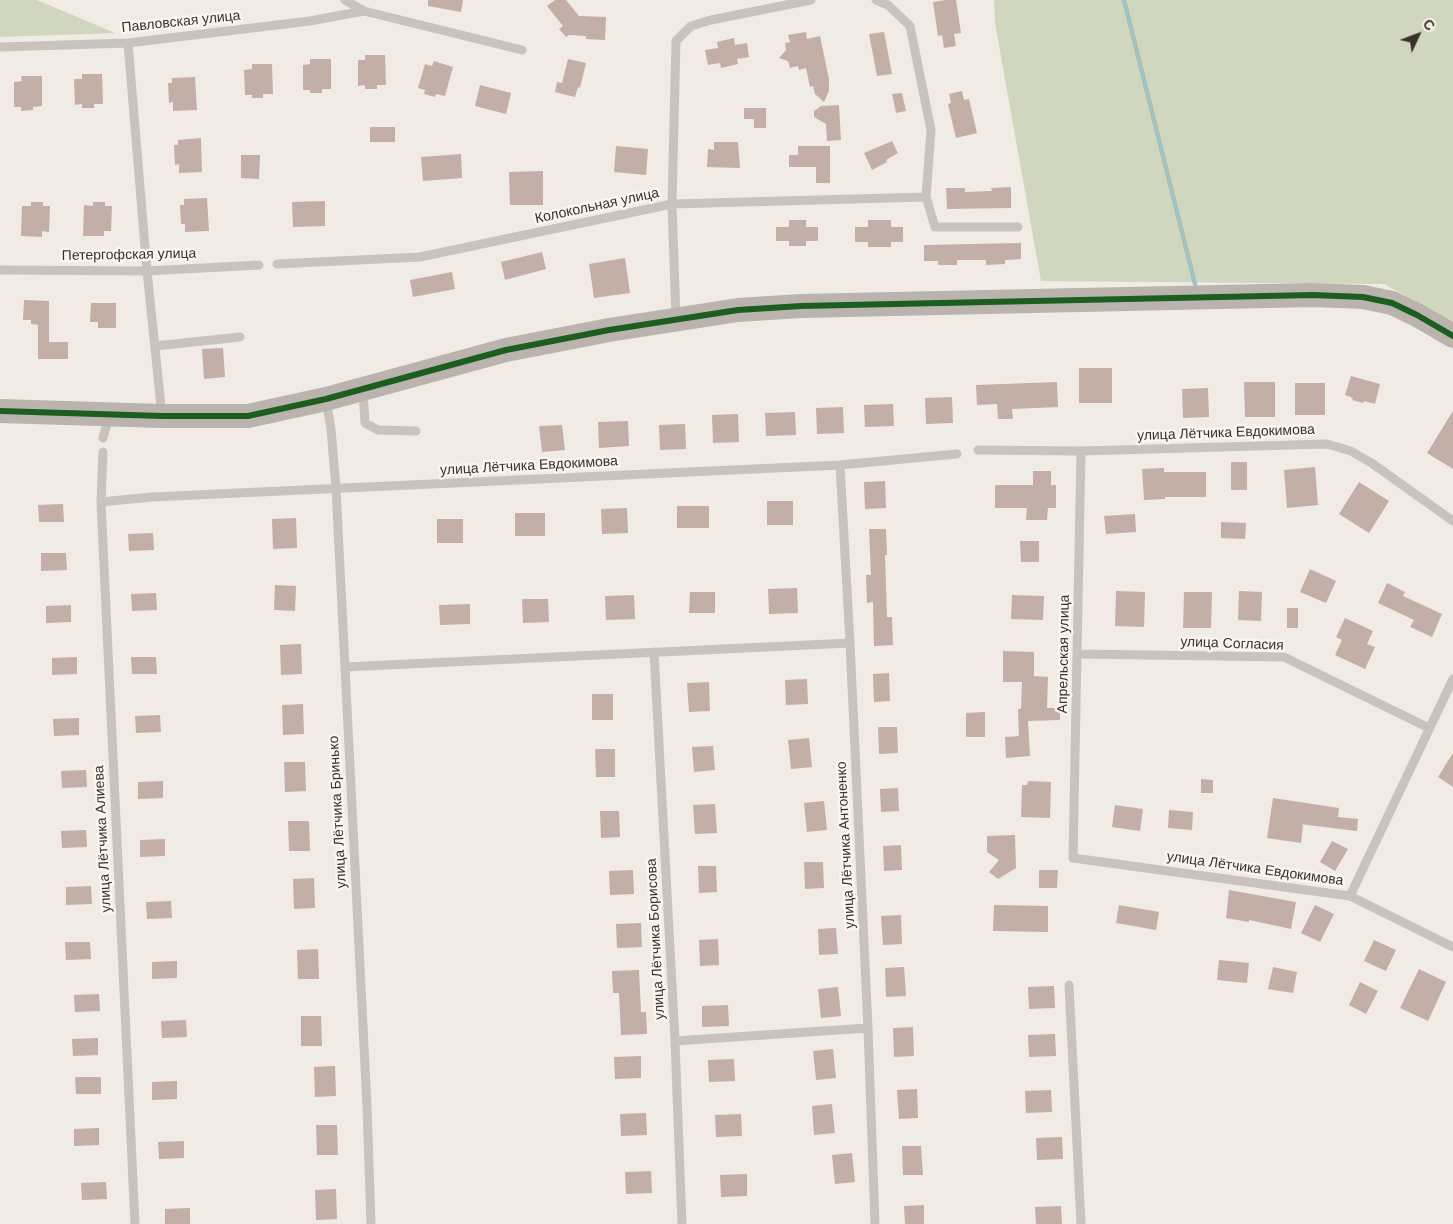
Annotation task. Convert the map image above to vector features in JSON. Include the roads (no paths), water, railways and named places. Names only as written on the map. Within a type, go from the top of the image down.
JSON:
[{"type":"street","points":[[0,411],[162,416],[248,416],[326,399],[506,350],[738,310],[801,306],[1313,295],[1363,297],[1392,303],[1418,315],[1453,336]]},
{"type":"lane","points":[[345,0],[364,11],[522,50]]},
{"type":"lane","points":[[676,320],[672,204],[676,41],[691,26],[711,20],[811,0]]},
{"type":"lane","points":[[876,0],[888,5],[910,26],[931,130],[926,197],[935,227],[1018,227]]},
{"type":"lane","name":"Павловская улица","points":[[0,47],[128,42],[310,21],[364,11]]},
{"type":"lane","points":[[128,42],[147,271],[162,416]]},
{"type":"lane","name":"Колокольная улица","points":[[277,264],[420,257],[672,204],[926,197]]},
{"type":"lane","name":"Петергофская улица","points":[[0,270],[147,271],[259,265]]},
{"type":"lane","points":[[155,346],[240,337]]},
{"type":"lane","points":[[362,388],[365,423],[378,430],[416,430]]},
{"type":"lane","name":"улица Лётчика Бринько","points":[[326,399],[331,429],[336,488],[371,1224]]},
{"type":"lane","points":[[104,438],[110,414]]},
{"type":"lane","name":"улица Лётчика Евдокимова","points":[[978,450],[1081,451],[1327,444],[1351,451],[1374,464],[1453,520]]},
{"type":"lane","name":"Апрельская улица","points":[[1073,858],[1081,451]]},
{"type":"lane","name":"улица Лётчика Алиева","points":[[103,452],[101,502],[135,1224]]},
{"type":"lane","name":"улица Лётчика Евдокимова","points":[[101,502],[152,497],[840,465],[957,454]]},
{"type":"lane","name":"улица Лётчика Антоненко","points":[[840,465],[868,1028],[874,1224]]},
{"type":"lane","points":[[344,666],[850,643]]},
{"type":"lane","name":"улица Лётчика Борисова","points":[[654,652],[675,1040],[682,1224]]},
{"type":"lane","name":"улица Согласия","points":[[1078,654],[1284,657],[1429,728]]},
{"type":"lane","points":[[1350,896],[1453,679]]},
{"type":"lane","name":"улица Лётчика Евдокимова","points":[[1073,858],[1350,896],[1453,947]]},
{"type":"lane","points":[[1069,985],[1081,1224]]},
{"type":"lane","points":[[675,1040],[868,1028]]},
{"type":"waterway","points":[[1124,0],[1195,284]]}]
